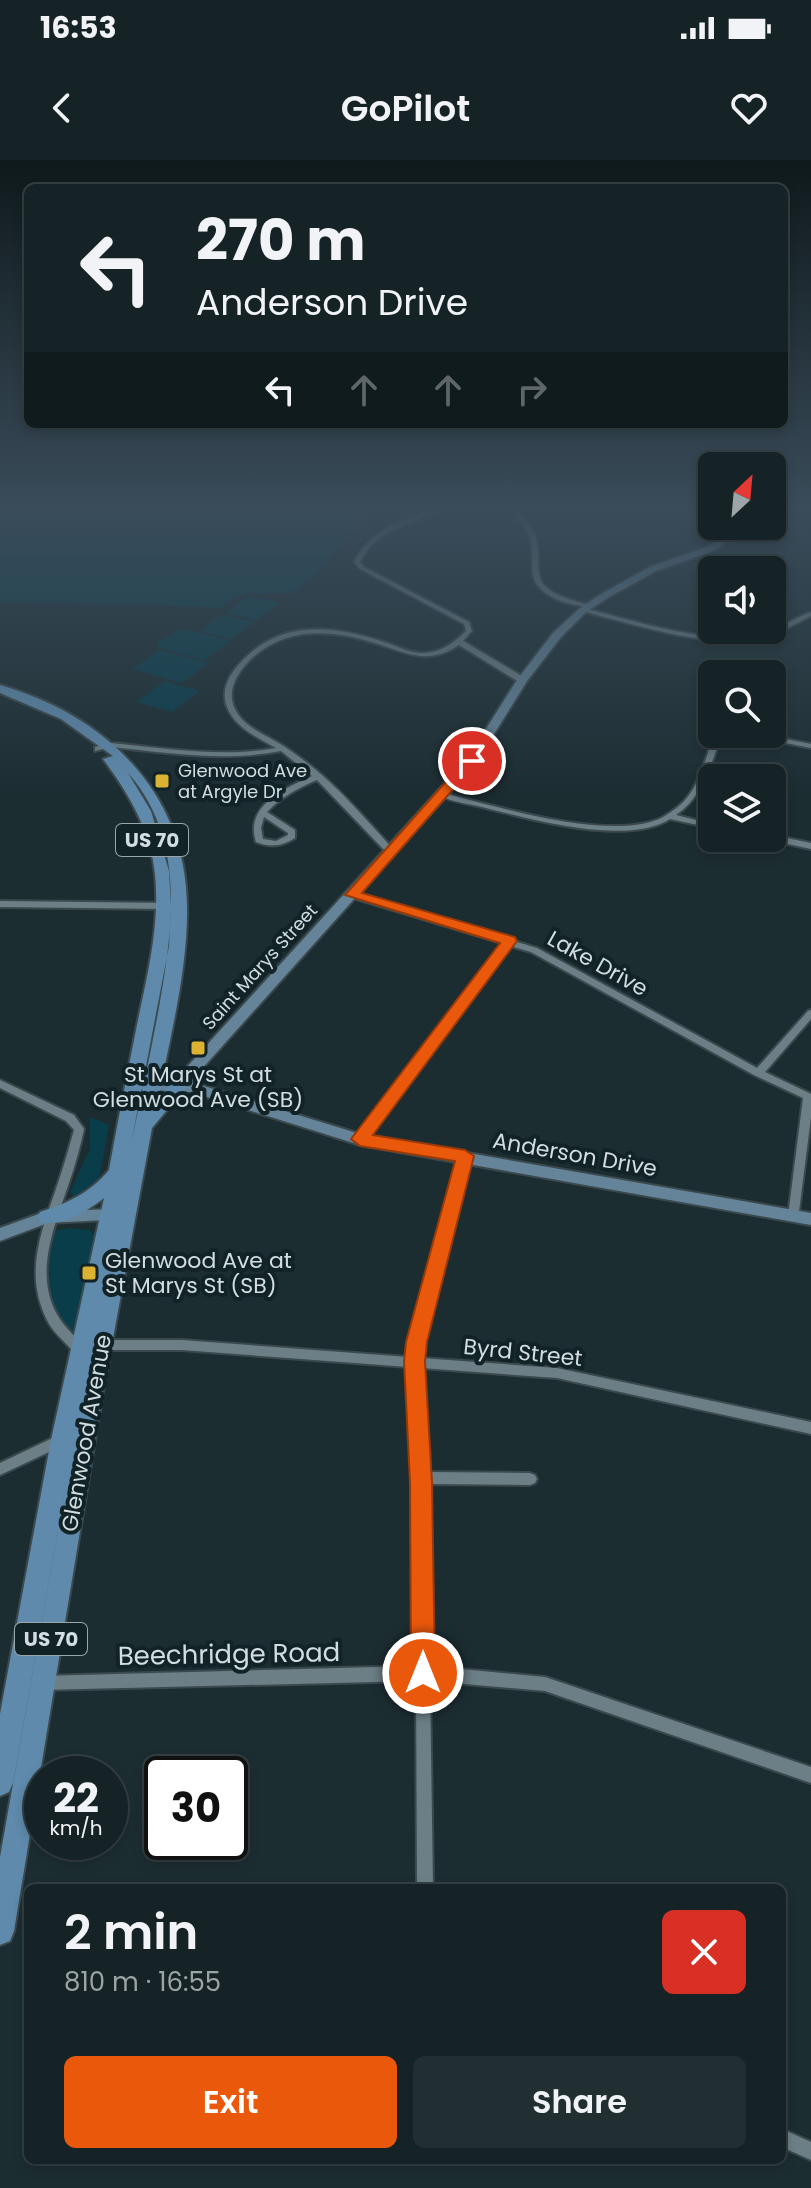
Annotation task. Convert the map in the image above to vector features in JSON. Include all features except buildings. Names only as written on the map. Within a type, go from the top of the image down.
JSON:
[{"type":"main road","name":"Saint Marys Street","points":[[186,1080],[472,761],[522,680],[550,642],[590,606]]},
{"type":"main road","name":"Glenwood Avenue","points":[[0,689],[56,711],[104,747],[144,811],[172,906],[177,949],[118,1172],[118,1215]]},
{"type":"main road","name":"Glenwood Avenue","points":[[0,697],[104,747]]},
{"type":"main road","name":"Glenwood Avenue","points":[[0,1783],[17,1684],[73,1439],[118,1215],[144,1126],[144,1080]]},
{"type":"main road","points":[[144,1080],[186,1080]]},
{"type":"main road","points":[[144,1126],[186,1080]]},
{"type":"main road","name":"Anderson Drive","points":[[186,1080],[228,1100],[240,1100],[360,1139],[811,1219]]},
{"type":"main road","points":[[0,1235],[67,1212],[94,1197],[118,1172]]},
{"type":"main road","points":[[47,1217],[118,1215]]},
{"type":"main road","name":"Glenwood Avenue","points":[[0,1931],[10,1822],[44,1683],[73,1439]]},
{"type":"street","points":[[391,852],[319,776],[245,726],[230,707],[228,685],[242,664],[270,641],[283,634],[301,631],[345,634],[420,655],[440,652],[459,642],[469,631],[467,623],[434,606]]},
{"type":"street","points":[[581,606],[708,637],[739,639],[765,635],[811,614]]},
{"type":"street","points":[[459,642],[522,680]]},
{"type":"street","points":[[786,741],[811,746]]},
{"type":"street","points":[[104,747],[230,756],[257,755],[282,749]]},
{"type":"street","points":[[442,795],[584,826],[637,829],[672,817],[695,791],[712,748]]},
{"type":"street","points":[[263,813],[288,827],[292,836],[274,844],[259,840],[257,827],[263,813],[272,801],[319,776]]},
{"type":"street","points":[[672,817],[698,823]]},
{"type":"street","points":[[786,841],[811,846]]},
{"type":"street","name":"Lake Drive","points":[[353,895],[534,950],[758,1073],[810,1098]]},
{"type":"street","points":[[0,904],[172,906]]},
{"type":"street","points":[[360,1139],[509,941]]},
{"type":"street","points":[[758,1073],[811,1013]]},
{"type":"street","points":[[0,1084],[70,1118],[79,1129],[76,1151],[47,1217],[36,1255],[37,1290],[50,1320],[72,1343],[92,1346]]},
{"type":"street","points":[[794,1216],[810,1098]]},
{"type":"street","points":[[425,1884],[421,1478],[414,1361],[465,1156]]},
{"type":"street","name":"Byrd Street","points":[[92,1346],[182,1345],[557,1373],[811,1428]]},
{"type":"street","points":[[0,1469],[73,1439]]},
{"type":"street","points":[[421,1478],[530,1479]]},
{"type":"street","name":"Beechridge Road","points":[[17,1684],[423,1673],[545,1684],[811,1775]]},
{"type":"street","points":[[786,2140],[811,2151]]},
{"type":"shaded area","points":[[180,606],[223,606],[220,608]]},
{"type":"shaded area","points":[[236,606],[276,606],[256,620],[227,613]]},
{"type":"shaded area","points":[[220,615],[255,622],[231,639],[200,631]]},
{"type":"shaded area","points":[[185,629],[231,641],[204,660],[157,647],[178,630]]},
{"type":"shaded area","points":[[160,650],[209,663],[182,683],[132,669]]},
{"type":"shaded area","points":[[165,681],[200,691],[172,712],[136,702]]},
{"type":"shaded area","points":[[90,1117],[109,1125],[98,1184],[77,1199],[70,1192],[90,1149]]},
{"type":"shaded area","points":[[70,1228],[90,1230],[98,1240],[75,1333],[64,1332],[47,1294],[44,1272],[52,1231]]},
{"type":"place","name":"Glenwood Ave at Argyle Dr","points":[[162,781]]},
{"type":"place","name":"St Marys St at Glenwood Ave (SB)","points":[[198,1048]]},
{"type":"place","name":"Glenwood Ave at St Marys St (SB)","points":[[89,1273]]},
{"type":"route","points":[[423,1673],[419,1400],[414,1361],[465,1156],[360,1139],[509,941],[353,895],[472,761]]}]
